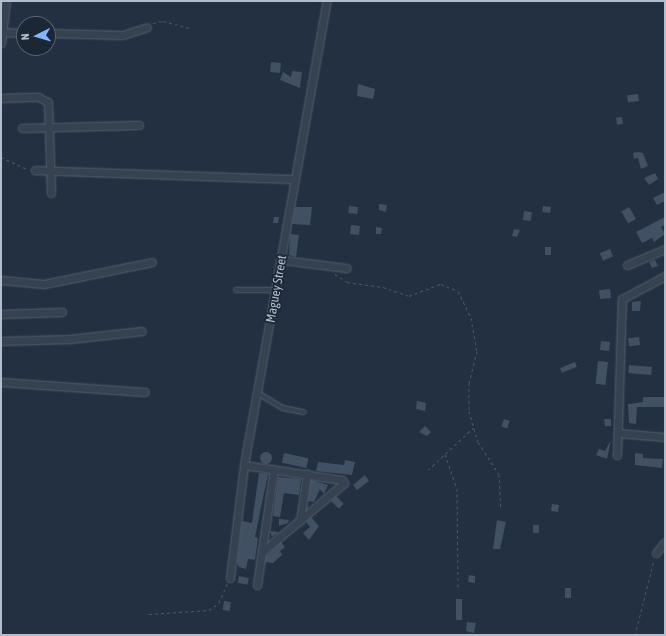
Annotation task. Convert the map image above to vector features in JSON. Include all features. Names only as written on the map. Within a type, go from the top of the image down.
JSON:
[{"type":"street","points":[[1,43],[6,1]]},
{"type":"street","name":"Maguey Street","points":[[230,578],[244,465],[283,260],[294,179],[327,1]]},
{"type":"street","points":[[56,33],[123,35],[147,27]]},
{"type":"street","points":[[2,32],[16,33]]},
{"type":"street","points":[[1,98],[46,99],[50,127],[51,193]]},
{"type":"street","points":[[22,128],[139,125]]},
{"type":"street","points":[[35,170],[294,179]]},
{"type":"street","points":[[627,265],[665,249]]},
{"type":"street","points":[[283,260],[346,268]]},
{"type":"street","points":[[1,280],[44,284],[152,262]]},
{"type":"street","points":[[617,455],[622,298],[665,276]]},
{"type":"street","points":[[1,314],[62,312]]},
{"type":"street","points":[[1,341],[70,339],[142,331]]},
{"type":"street","points":[[1,382],[145,392]]},
{"type":"street","points":[[618,433],[665,437]]},
{"type":"street","points":[[244,465],[342,480],[344,485],[262,552]]},
{"type":"street","points":[[257,585],[274,469]]},
{"type":"street","points":[[300,521],[307,474]]},
{"type":"street","points":[[656,553],[665,542]]},
{"type":"lane","points":[[236,290],[277,290]]},
{"type":"lane","points":[[258,393],[284,408],[304,412]]},
{"type":"path","points":[[147,27],[159,20],[189,28]]},
{"type":"path","points":[[1,157],[21,168],[35,170]]},
{"type":"path","points":[[334,266],[334,274],[347,282],[383,287],[409,296],[441,284],[458,291],[471,318],[476,340],[477,358],[468,395],[474,428],[478,442],[499,474],[501,509]]},
{"type":"path","points":[[428,470],[474,428]]},
{"type":"path","points":[[445,454],[457,488],[458,590]]},
{"type":"path","points":[[635,635],[656,553]]},
{"type":"path","points":[[149,614],[214,607],[230,578]]},
{"type":"building","points":[[271,62],[281,63],[280,73],[270,72]]},
{"type":"building","points":[[292,71],[302,72],[300,88],[280,80],[283,72],[291,77]]},
{"type":"building","points":[[358,84],[375,89],[373,99],[357,96]]},
{"type":"building","points":[[638,94],[639,101],[628,102],[627,96]]},
{"type":"building","points":[[622,117],[623,124],[617,125],[616,118]]},
{"type":"building","points":[[633,153],[643,153],[648,166],[641,169],[638,158],[634,159]]},
{"type":"building","points":[[655,173],[658,179],[649,185],[644,178]]},
{"type":"building","points":[[665,192],[665,201],[657,205],[653,198]]},
{"type":"building","points":[[379,204],[387,205],[386,212],[379,210]]},
{"type":"building","points":[[349,206],[358,207],[357,214],[348,213]]},
{"type":"building","points":[[543,206],[551,207],[550,213],[542,212]]},
{"type":"building","points":[[295,207],[312,207],[310,225],[292,224]]},
{"type":"building","points":[[629,207],[636,219],[628,224],[621,212]]},
{"type":"building","points":[[524,211],[532,212],[531,221],[523,220]]},
{"type":"building","points":[[274,217],[279,217],[278,223],[273,223]]},
{"type":"building","points":[[665,217],[665,225],[661,227],[665,234],[654,242],[652,238],[642,243],[636,232]]},
{"type":"building","points":[[351,225],[360,226],[359,235],[350,234]]},
{"type":"building","points":[[376,227],[382,228],[381,234],[376,234]]},
{"type":"building","points":[[514,229],[520,230],[517,237],[512,236]]},
{"type":"building","points":[[290,234],[299,235],[296,257],[289,255]]},
{"type":"building","points":[[545,247],[551,247],[551,255],[545,255]]},
{"type":"building","points":[[610,249],[613,256],[603,261],[600,253]]},
{"type":"building","points":[[655,260],[658,266],[652,268],[649,262]]},
{"type":"building","points":[[610,289],[611,298],[600,299],[599,290]]},
{"type":"building","points":[[641,301],[640,311],[632,311],[632,302]]},
{"type":"building","points":[[639,337],[640,345],[629,346],[628,338]]},
{"type":"building","points":[[601,341],[610,342],[609,351],[600,350]]},
{"type":"building","points":[[598,361],[608,362],[606,385],[596,384]]},
{"type":"building","points":[[575,362],[577,367],[562,373],[560,368]]},
{"type":"building","points":[[629,365],[652,367],[651,375],[628,373]]},
{"type":"building","points":[[643,397],[665,397],[665,407],[637,407],[636,424],[629,423],[628,404],[643,402]]},
{"type":"building","points":[[417,401],[426,403],[425,411],[416,409]]},
{"type":"building","points":[[504,419],[510,421],[507,428],[502,427]]},
{"type":"building","points":[[604,419],[611,419],[611,426],[605,426]]},
{"type":"building","points":[[425,426],[431,432],[427,436],[419,432]]},
{"type":"building","points":[[611,440],[607,459],[596,455],[599,449],[605,451]]},
{"type":"building","points":[[266,452],[270,454],[272,458],[270,462],[266,464],[262,462],[260,458],[262,454]]},
{"type":"building","points":[[284,453],[308,458],[306,468],[282,463]]},
{"type":"building","points":[[635,453],[643,454],[643,458],[663,459],[662,468],[635,465]]},
{"type":"building","points":[[345,460],[355,462],[352,475],[316,471],[318,462],[344,465]]},
{"type":"building","points":[[259,473],[268,474],[255,537],[258,538],[255,560],[248,559],[246,569],[239,567],[237,562],[242,521],[252,523]]},
{"type":"building","points":[[365,475],[369,481],[357,490],[353,485]]},
{"type":"building","points":[[278,477],[301,479],[299,495],[284,493],[280,517],[273,516]]},
{"type":"building","points":[[311,480],[328,485],[324,494],[320,489],[314,502],[308,501]]},
{"type":"building","points":[[336,496],[344,504],[339,509],[331,501]]},
{"type":"building","points":[[552,504],[559,505],[558,512],[551,511]]},
{"type":"building","points":[[311,517],[319,526],[309,540],[303,533],[310,527],[306,522]]},
{"type":"building","points":[[279,519],[289,520],[288,523],[279,526]]},
{"type":"building","points":[[497,520],[506,522],[500,549],[493,549]]},
{"type":"building","points":[[533,525],[539,525],[539,533],[533,533]]},
{"type":"building","points":[[270,531],[279,532],[272,537]]},
{"type":"building","points":[[281,542],[285,547],[280,551],[282,555],[273,563],[265,562],[266,556]]},
{"type":"building","points":[[469,575],[475,576],[475,583],[468,582]]},
{"type":"building","points":[[239,576],[249,578],[247,585],[238,583]]},
{"type":"building","points":[[565,588],[571,588],[571,598],[565,598]]},
{"type":"building","points":[[456,599],[462,599],[462,620],[456,620]]},
{"type":"building","points":[[224,601],[231,602],[230,611],[223,610]]},
{"type":"building","points":[[467,622],[476,623],[474,633],[466,631]]}]
